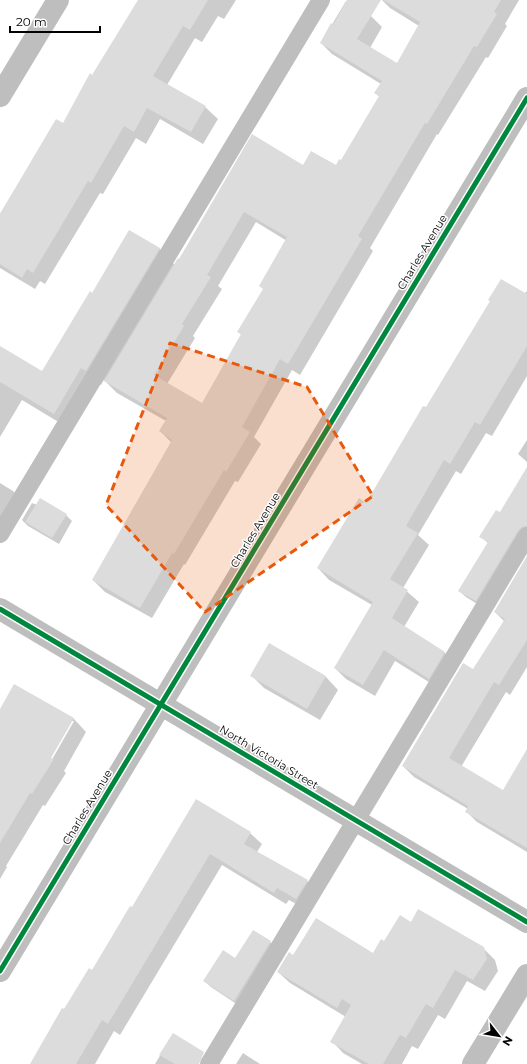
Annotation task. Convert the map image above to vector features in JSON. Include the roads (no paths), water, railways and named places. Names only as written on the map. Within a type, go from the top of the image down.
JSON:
[{"type":"street","points":[[0,96],[58,0]]},
{"type":"street","name":"Charles Avenue","points":[[0,971],[527,98]]},
{"type":"street","name":"North Victoria Street","points":[[0,609],[527,922]]},
{"type":"street","points":[[473,1064],[527,974]]},
{"type":"lane","points":[[0,534],[322,0]]},
{"type":"lane","points":[[209,1064],[527,536]]}]
